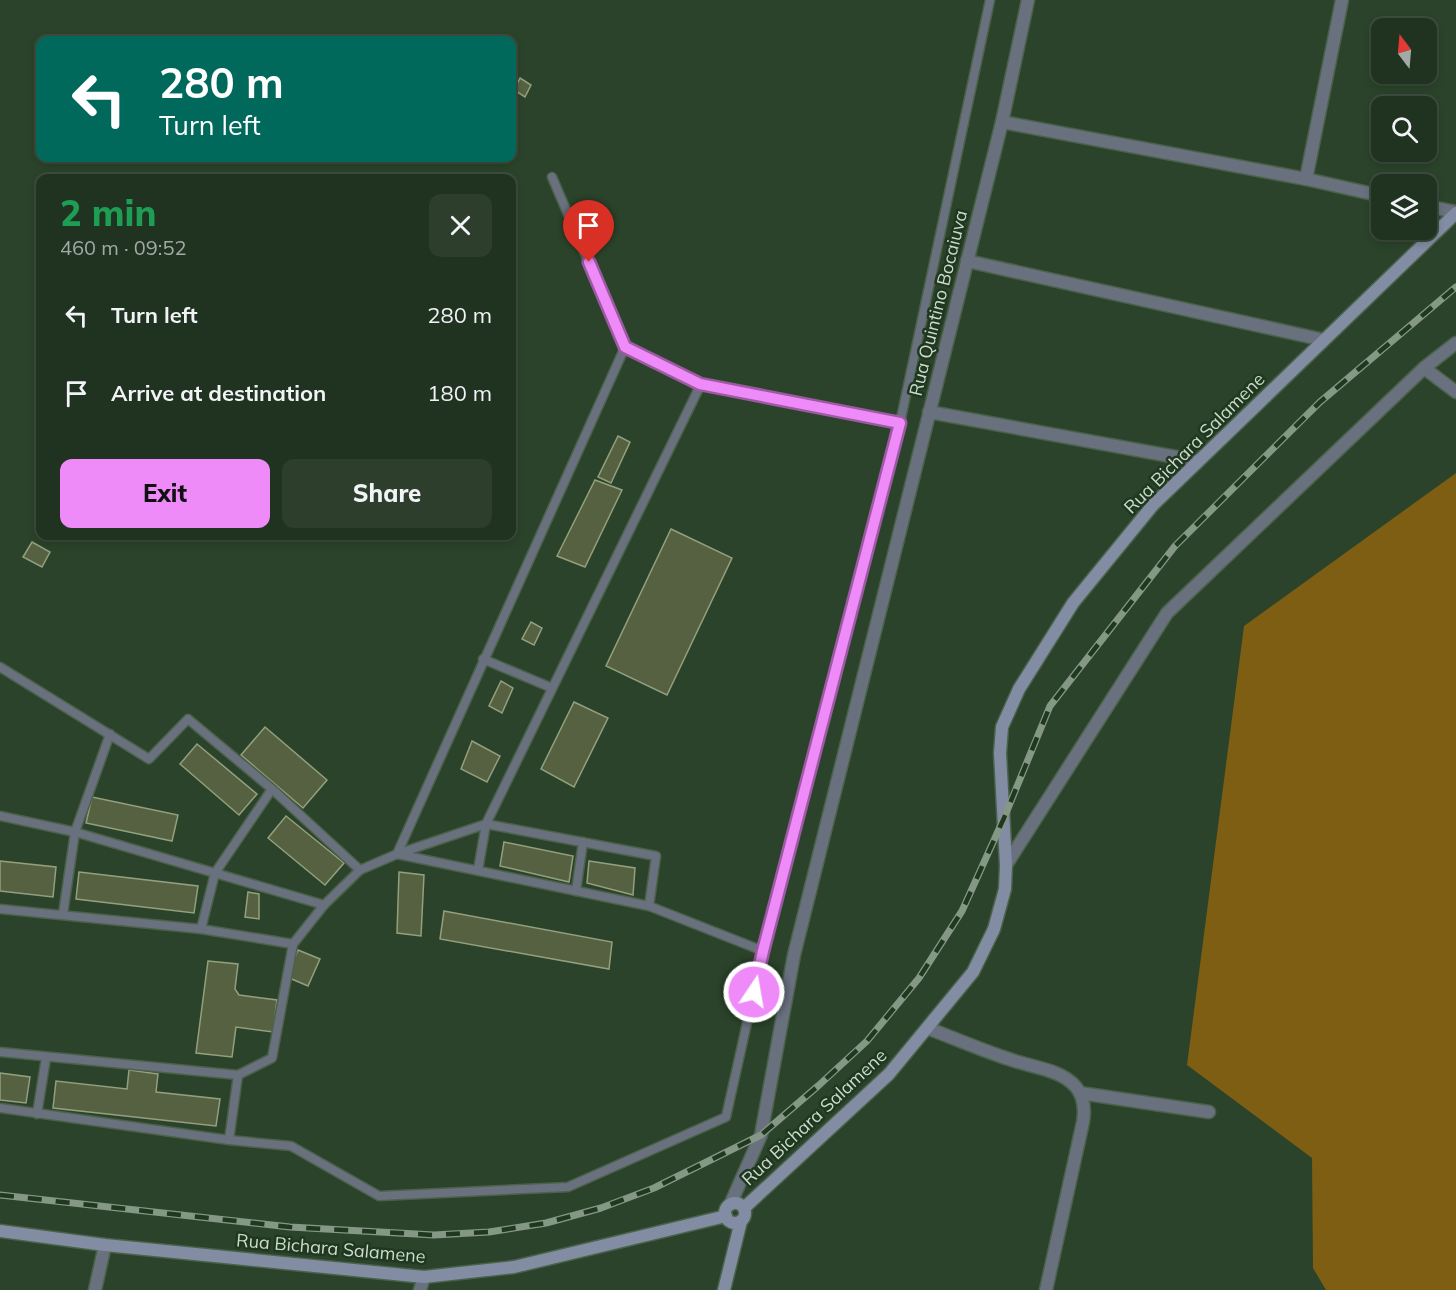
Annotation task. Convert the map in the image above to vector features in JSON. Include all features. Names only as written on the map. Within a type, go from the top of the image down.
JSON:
[{"type":"main road","name":"Rua Bichara Salamene","points":[[744,1208],[889,1074],[973,972],[994,929],[1005,889],[1006,865],[1000,753],[1002,727],[1019,689],[1073,603],[1153,505],[1456,213]]},
{"type":"main road","points":[[724,1290],[741,1221],[745,1214],[744,1208],[736,1203],[728,1210],[732,1222],[741,1221]]},
{"type":"main road","name":"Rua Bichara Salamene","points":[[0,1231],[105,1245],[424,1277],[514,1267],[728,1210]]},
{"type":"street","name":"Rua Quintino Bocaiuva","points":[[728,1210],[761,1135],[794,955],[1002,122],[1028,0]]},
{"type":"street","points":[[1306,179],[1342,0]]},
{"type":"street","points":[[1002,122],[1306,179],[1371,194]]},
{"type":"street","points":[[1437,209],[1456,213]]},
{"type":"street","points":[[967,261],[1324,340]]},
{"type":"street","points":[[1006,865],[1167,614],[1424,368],[1456,343]]},
{"type":"street","points":[[1424,368],[1456,392]]},
{"type":"street","points":[[929,412],[1198,461]]},
{"type":"street","points":[[927,1028],[1009,1060],[1054,1073],[1070,1081],[1080,1093],[1085,1109],[1083,1122],[1046,1290]]},
{"type":"street","points":[[1080,1093],[1209,1112]]},
{"type":"street","points":[[95,1290],[105,1245]]},
{"type":"street","points":[[420,1290],[424,1277]]},
{"type":"lane","points":[[0,1108],[229,1140],[291,1146],[379,1196],[568,1187],[726,1117],[763,951],[900,423],[990,0]]},
{"type":"lane","points":[[552,177],[625,347],[700,384],[900,423]]},
{"type":"lane","points":[[397,854],[625,347]]},
{"type":"lane","points":[[478,870],[486,824],[700,384]]},
{"type":"lane","points":[[483,659],[552,688]]},
{"type":"lane","points":[[0,668],[149,759],[188,719],[272,789],[360,870]]},
{"type":"lane","points":[[63,914],[75,832],[110,734]]},
{"type":"lane","points":[[201,929],[215,873],[272,789]]},
{"type":"lane","points":[[0,816],[75,832],[324,905]]},
{"type":"lane","points":[[0,1052],[238,1075],[272,1058],[293,944],[324,905],[360,870],[397,854],[486,824],[656,856],[649,906]]},
{"type":"lane","points":[[576,891],[583,842]]},
{"type":"lane","points":[[397,854],[649,906],[763,951]]},
{"type":"lane","points":[[0,909],[201,929],[293,944]]},
{"type":"lane","points":[[37,1114],[46,1058]]},
{"type":"lane","points":[[229,1140],[238,1075]]},
{"type":"shaded area","points":[[1456,473],[1456,1290],[1326,1290],[1313,1268],[1312,1158],[1187,1065],[1244,626]]},
{"type":"building","points":[[520,78],[531,85],[525,97],[516,91]]},
{"type":"building","points":[[618,436],[630,442],[611,483],[598,477]]},
{"type":"building","points":[[595,480],[622,490],[585,567],[557,556]]},
{"type":"building","points":[[671,529],[732,558],[667,695],[606,666]]},
{"type":"building","points":[[32,542],[50,552],[42,567],[23,557]]},
{"type":"building","points":[[531,622],[542,628],[534,645],[522,639]]},
{"type":"building","points":[[501,681],[513,688],[502,713],[489,706]]},
{"type":"building","points":[[574,702],[608,718],[574,787],[541,769]]},
{"type":"building","points":[[265,727],[327,780],[303,808],[241,755]]},
{"type":"building","points":[[472,741],[500,756],[487,782],[461,769]]},
{"type":"building","points":[[197,744],[257,794],[239,815],[180,764]]},
{"type":"building","points":[[92,797],[178,815],[172,841],[86,823]]},
{"type":"building","points":[[286,816],[344,863],[325,885],[268,838]]},
{"type":"building","points":[[504,842],[573,856],[569,882],[500,866]]},
{"type":"building","points":[[0,861],[56,867],[53,897],[0,891]]},
{"type":"building","points":[[589,861],[635,868],[633,895],[587,883]]},
{"type":"building","points":[[79,872],[198,886],[194,913],[76,899]]},
{"type":"building","points":[[399,872],[424,875],[421,936],[397,933]]},
{"type":"building","points":[[248,892],[259,894],[259,919],[245,917]]},
{"type":"building","points":[[444,911],[612,942],[609,969],[440,939]]},
{"type":"building","points":[[298,950],[320,959],[308,986],[287,977]]},
{"type":"building","points":[[208,961],[238,964],[235,989],[239,995],[277,1000],[273,1032],[236,1027],[232,1057],[196,1053]]},
{"type":"building","points":[[129,1070],[158,1074],[156,1092],[220,1099],[216,1126],[53,1108],[56,1081],[127,1089]]},
{"type":"building","points":[[0,1073],[30,1077],[26,1103],[0,1100]]},
{"type":"railway","points":[[0,1195],[290,1227],[434,1235],[489,1232],[546,1223],[601,1208],[654,1188],[761,1135],[867,1041],[919,978],[962,911],[1004,818],[1050,706],[1175,546],[1320,402],[1456,287]]},
{"type":"route","points":[[589,262],[625,347],[700,384],[900,423],[754,992]]}]
